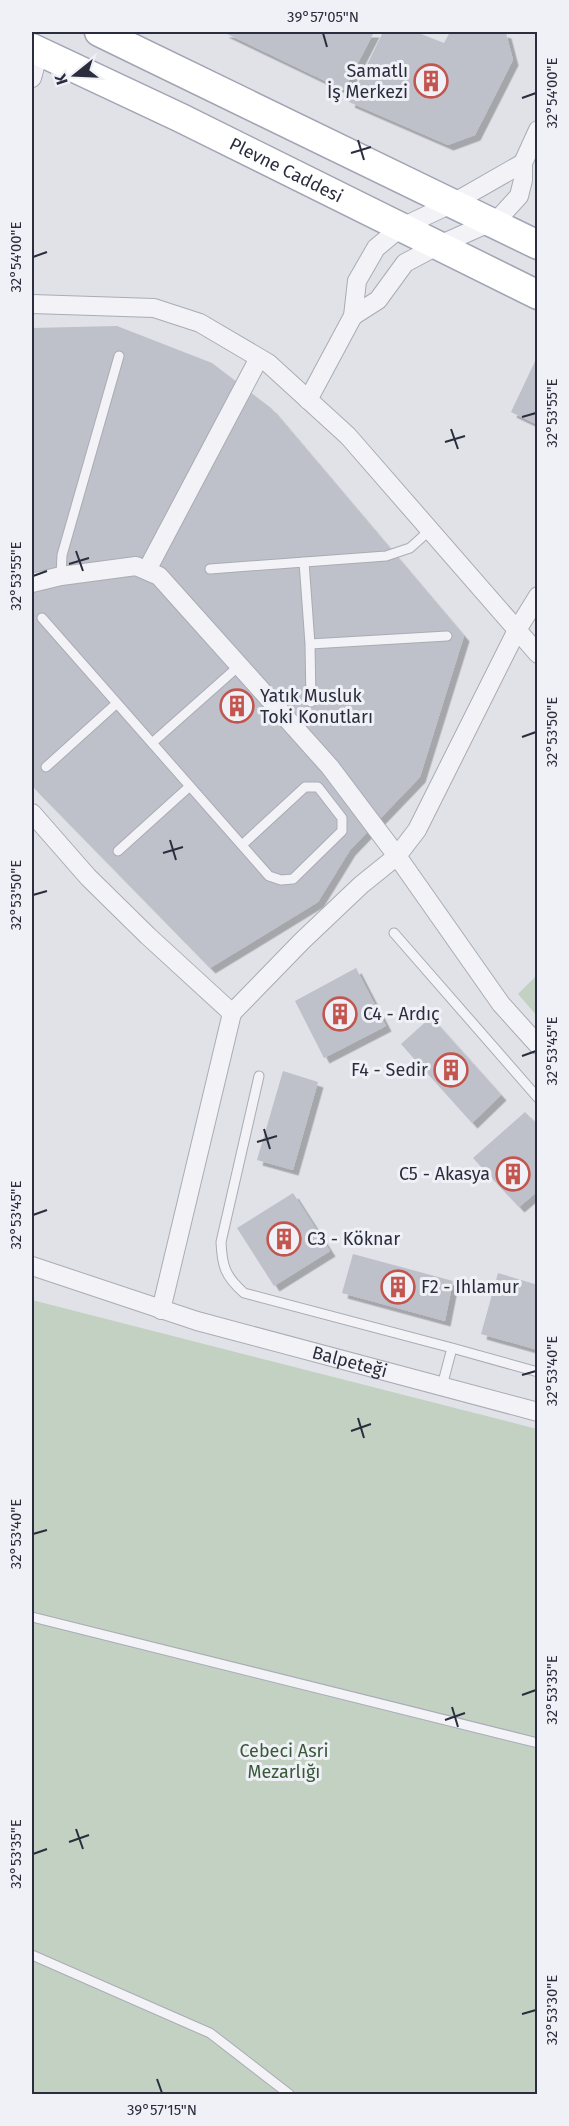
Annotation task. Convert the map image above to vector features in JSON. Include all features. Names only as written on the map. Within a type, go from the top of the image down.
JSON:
[{"type":"main road","points":[[99,32],[537,245]]},
{"type":"main road","name":"Plevne Caddesi","points":[[34,59],[180,118],[537,296]]},
{"type":"street","points":[[353,316],[378,300],[405,263],[498,219],[519,196],[523,180],[523,163],[537,130]]},
{"type":"street","points":[[308,400],[353,316],[357,281],[376,248],[400,228],[453,203],[523,163]]},
{"type":"street","points":[[32,304],[154,308],[200,323],[268,363],[348,436],[537,654]]},
{"type":"street","points":[[147,570],[259,358]]},
{"type":"street","points":[[32,583],[61,576],[136,566],[159,576],[330,767],[397,856],[501,1004],[537,1045]]},
{"type":"street","points":[[161,1310],[232,1013],[302,941],[361,885],[397,856],[417,830],[517,630],[537,596]]},
{"type":"street","points":[[32,814],[88,877],[232,1013]]},
{"type":"street","name":"Balpeteği","points":[[32,1266],[198,1321],[537,1412]]},
{"type":"lane","points":[[61,576],[62,555],[119,356]]},
{"type":"lane","points":[[210,569],[386,556],[410,548],[430,530]]},
{"type":"lane","points":[[304,562],[310,644],[311,702]]},
{"type":"lane","points":[[42,618],[269,876],[281,880],[293,879],[342,831],[342,818],[318,787],[305,787],[242,845]]},
{"type":"lane","points":[[310,644],[447,636]]},
{"type":"lane","points":[[152,743],[241,665]]},
{"type":"lane","points":[[46,767],[117,704]]},
{"type":"lane","points":[[118,851],[190,786]]},
{"type":"lane","points":[[394,933],[537,1098]]},
{"type":"lane","points":[[259,1076],[221,1242],[222,1262],[230,1281],[244,1293],[537,1371]]},
{"type":"lane","points":[[442,1386],[452,1348]]},
{"type":"lane","points":[[32,1617],[537,1743]]},
{"type":"lane","points":[[32,1955],[210,2033],[289,2094]]},
{"type":"green space","points":[[537,975],[537,1016],[518,994]]},
{"type":"green space","name":"Cebeci Asri Mezarlığı","points":[[32,1300],[537,1429],[537,2094],[32,2094]]},
{"type":"building","points":[[223,32],[374,32],[344,90]]},
{"type":"building","name":"Samatlı İş Merkezi","points":[[383,32],[416,32],[444,43],[450,32],[506,33],[513,60],[475,135],[448,145],[349,102]]},
{"type":"building","name":"Yatık Musluk Toki Konutları","points":[[117,326],[212,363],[271,408],[464,636],[420,777],[350,850],[318,902],[210,968],[32,786],[32,328]]},
{"type":"building","points":[[538,355],[538,425],[511,412]]},
{"type":"building","name":"C4 - Ardıç","points":[[356,968],[386,1026],[324,1058],[295,1001]]},
{"type":"building","name":"F4 - Sedir","points":[[431,1017],[501,1095],[472,1123],[401,1044]]},
{"type":"building","points":[[283,1071],[318,1082],[293,1170],[257,1160]]},
{"type":"building","name":"C5 - Akasya","points":[[525,1112],[538,1125],[538,1191],[519,1207],[473,1158]]},
{"type":"building","name":"C3 - Köknar","points":[[293,1193],[330,1251],[274,1286],[237,1228]]},
{"type":"building","name":"F2 - Ihlamur","points":[[353,1254],[453,1281],[445,1321],[342,1293]]},
{"type":"building","points":[[498,1273],[538,1285],[538,1350],[481,1334]]},
{"type":"place","name":"Samatlı İş Merkezi","points":[[431,81]]},
{"type":"place","name":"Yatık Musluk Toki Konutları","points":[[237,706]]},
{"type":"place","name":"C4 - Ardıç","points":[[340,1014]]},
{"type":"place","name":"F4 - Sedir","points":[[451,1070]]},
{"type":"place","name":"C5 - Akasya","points":[[513,1174]]},
{"type":"place","name":"C3 - Köknar","points":[[284,1239]]},
{"type":"place","name":"F2 - Ihlamur","points":[[398,1287]]}]
